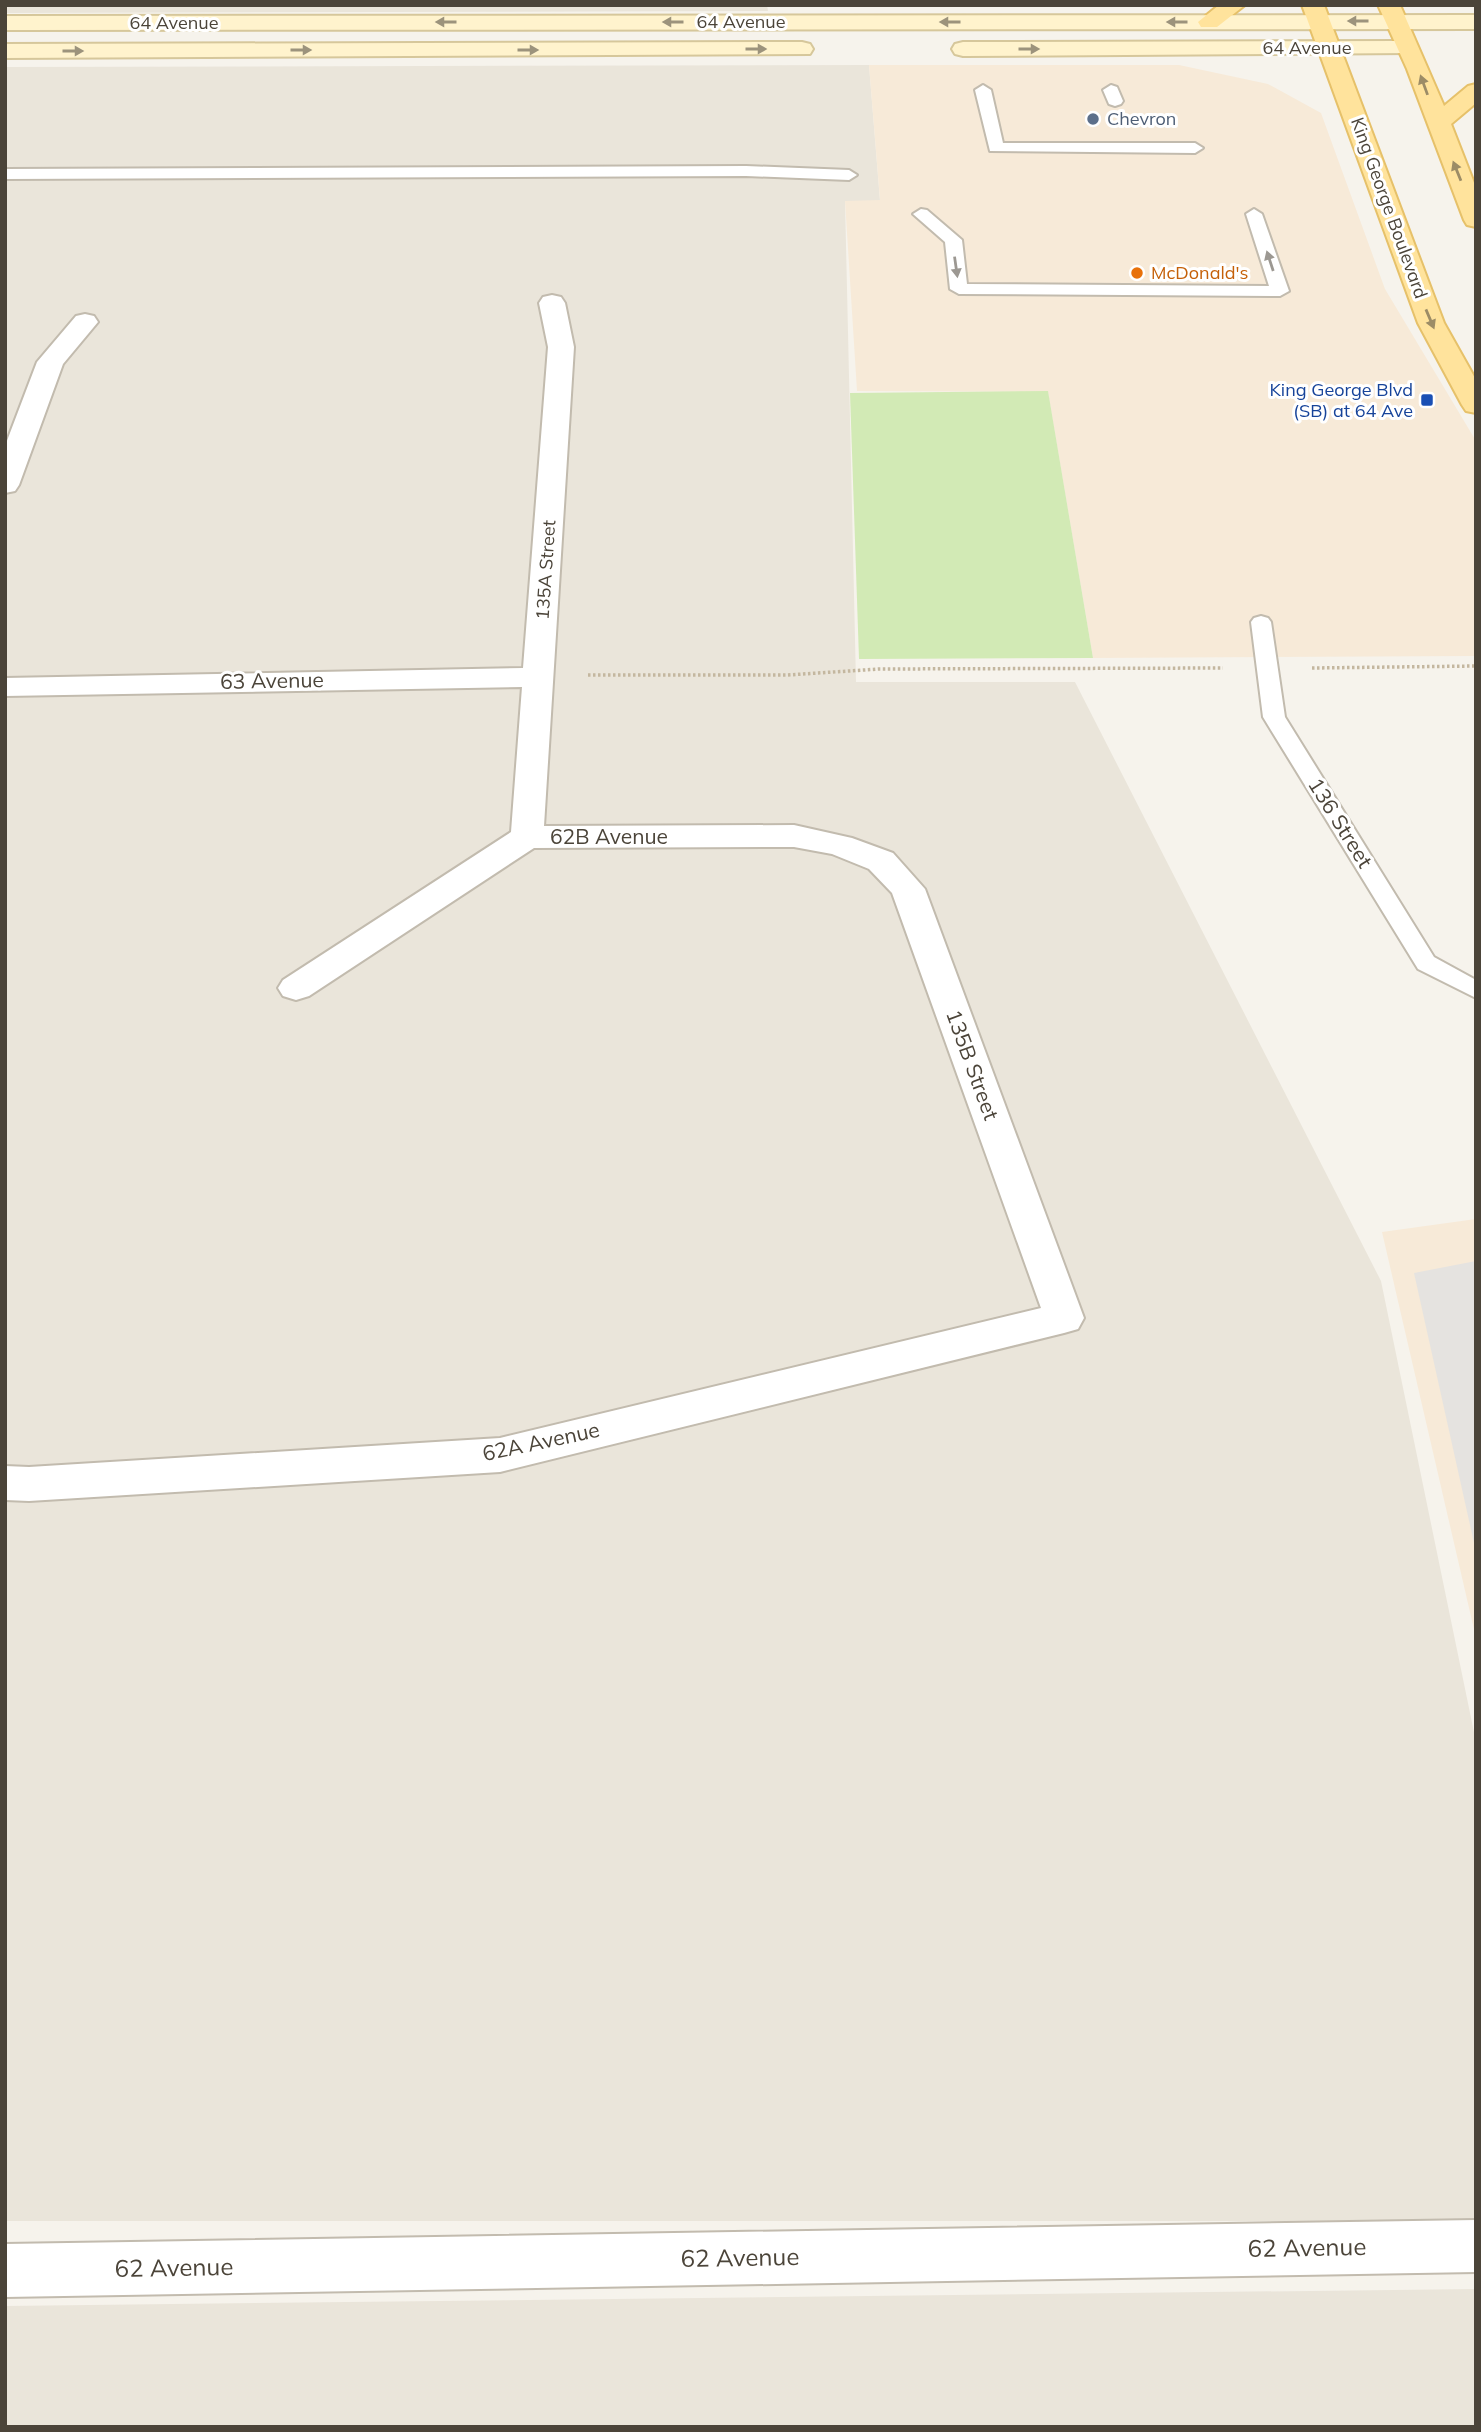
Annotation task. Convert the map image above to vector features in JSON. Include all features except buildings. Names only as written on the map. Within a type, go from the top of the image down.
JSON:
[{"type":"main road","points":[[1209,22],[1234,5]]},
{"type":"main road","name":"64 Avenue","points":[[5,23],[1209,22],[1316,13],[1393,13],[1476,22]]},
{"type":"main road","name":"King George Boulevard","points":[[1316,13],[1431,323],[1476,405]]},
{"type":"main road","points":[[1393,13],[1420,48],[1438,123],[1476,220]]},
{"type":"main road","name":"64 Avenue","points":[[937,49],[1420,48]]},
{"type":"main road","name":"64 Avenue","points":[[5,51],[828,49]]},
{"type":"main road","points":[[1438,123],[1476,91]]},
{"type":"street","name":"135A Street","points":[[527,837],[561,347],[552,303]]},
{"type":"street","points":[[5,485],[50,362],[85,322]]},
{"type":"street","name":"63 Avenue","points":[[5,687],[539,677]]},
{"type":"street","name":"62B Avenue","points":[[296,988],[527,837],[794,835],[839,845]]},
{"type":"street","name":"135B Street","points":[[839,845],[881,861],[908,889],[1064,1318]]},
{"type":"street","name":"62A Avenue","points":[[5,1483],[499,1455],[1064,1318]]},
{"type":"street","name":"62 Avenue","points":[[5,2271],[1476,2245]]},
{"type":"lane","points":[[982,90],[996,148],[1047,143],[1131,143],[1195,148]]},
{"type":"lane","points":[[5,174],[746,171],[849,175]]},
{"type":"lane","points":[[921,214],[953,240],[959,289],[1280,291],[1254,214]]},
{"type":"lane","name":"136 Street","points":[[1261,622],[1274,717],[1426,963],[1476,990]]},
{"type":"path","points":[[579,676],[788,675],[879,669],[1476,666]]},
{"type":"shaded area","points":[[5,5],[767,5],[768,11],[5,13]]},
{"type":"shaded area","points":[[869,65],[880,201],[845,201],[856,682],[1075,682],[1381,1281],[1476,1742],[1476,2221],[5,2221],[5,67]]},
{"type":"shaded area","points":[[869,65],[1179,65],[1268,84],[1321,113],[1385,289],[1476,441],[1476,656],[1093,658],[1048,392],[857,391],[845,201],[880,200]]},
{"type":"shaded area","points":[[1476,1219],[1476,1638],[1382,1232]]},
{"type":"shaded area","points":[[1476,1261],[1476,1552],[1414,1273]]},
{"type":"shaded area","points":[[1476,2289],[1476,2427],[5,2427],[5,2306]]},
{"type":"green space","points":[[1048,391],[1093,658],[859,659],[850,393]]},
{"type":"place","name":"Chevron","points":[[1093,119]]},
{"type":"place","name":"McDonald's","points":[[1137,273]]},
{"type":"place","name":"King George Blvd (SB) at 64 Ave","points":[[1427,400]]}]
